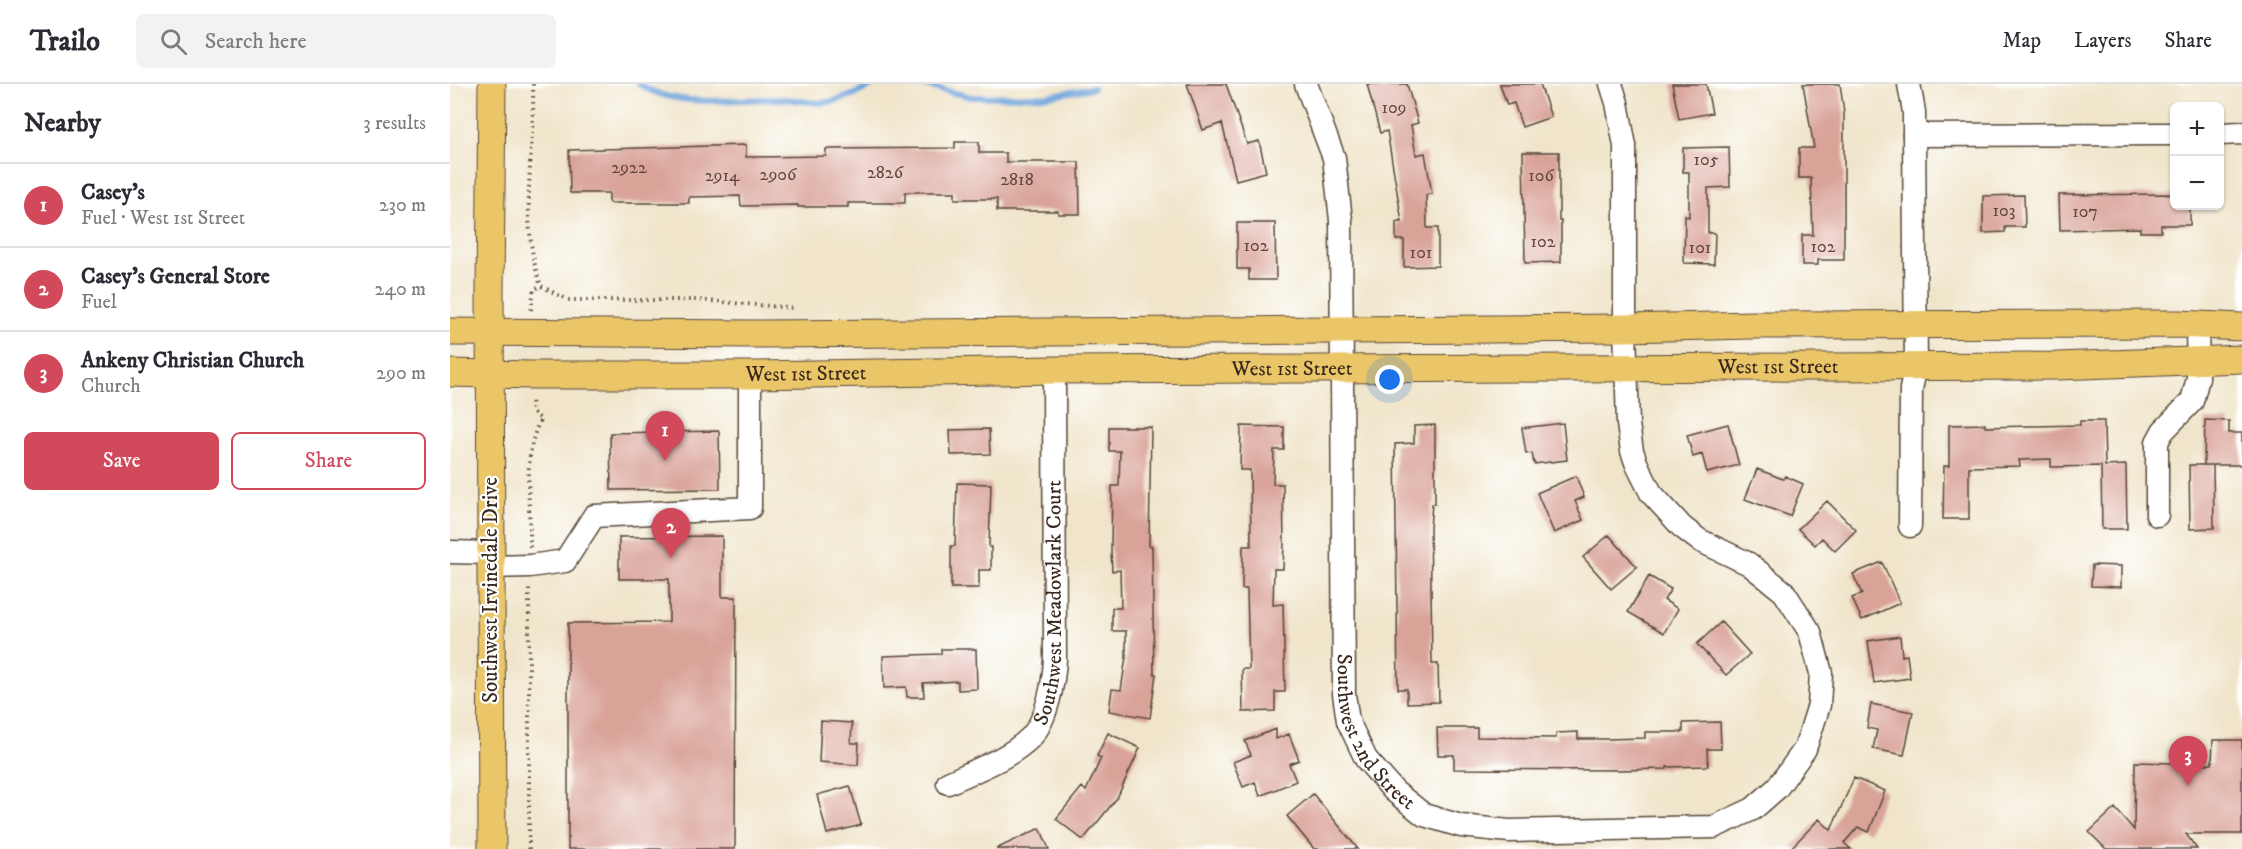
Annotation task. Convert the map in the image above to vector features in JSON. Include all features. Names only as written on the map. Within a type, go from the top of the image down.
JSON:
[{"type":"main road","name":"Southwest Irvinedale Drive","points":[[492,84],[490,331],[492,849]]},
{"type":"main road","name":"West 1st Street","points":[[450,332],[623,334],[1342,331],[1754,325],[2197,325],[2242,327]]},
{"type":"main road","name":"West 1st Street","points":[[450,373],[750,375],[1054,370],[2057,366],[2242,359]]},
{"type":"street","name":"Southwest 2nd Street","points":[[1306,84],[1334,158],[1341,220],[1344,694],[1348,721],[1366,759],[1394,791],[1424,814],[1461,826],[1509,831],[1714,827],[1753,809],[1777,788],[1805,749],[1819,705],[1821,673],[1810,632],[1784,592],[1749,564],[1699,540],[1682,527],[1651,493],[1632,451],[1628,424],[1625,328],[1625,146],[1611,84]]},
{"type":"street","points":[[1909,84],[1914,112],[1916,326],[1916,366],[1911,389],[1910,526]]},
{"type":"street","points":[[2224,134],[2242,133]]},
{"type":"street","points":[[1914,135],[2170,134]]},
{"type":"street","points":[[2157,515],[2157,442],[2159,436],[2192,401],[2197,387],[2197,325]]},
{"type":"street","name":"Southwest Meadowlark Court","points":[[948,783],[1008,755],[1032,736],[1048,704],[1054,678],[1055,658],[1054,370]]},
{"type":"street","points":[[450,552],[530,566],[565,561],[594,516],[750,508],[750,375]]},
{"type":"path","points":[[533,84],[529,219],[535,268],[542,286],[568,300],[697,300],[796,308]]},
{"type":"path","points":[[534,289],[542,286]]},
{"type":"path","points":[[529,849],[530,463],[534,436],[541,419],[532,412]]},
{"type":"building","points":[[1187,84],[1226,84],[1247,144],[1259,141],[1266,172],[1236,180],[1222,123],[1203,130]]},
{"type":"building","points":[[1367,84],[1407,84],[1418,123],[1411,125],[1416,155],[1425,153],[1432,194],[1426,195],[1427,228],[1438,228],[1438,266],[1404,267],[1404,240],[1396,240],[1396,222],[1402,222],[1387,131],[1380,133]]},
{"type":"building","points":[[1500,84],[1540,84],[1551,117],[1522,127],[1514,103],[1507,105]]},
{"type":"building","points":[[1672,84],[1706,84],[1712,113],[1679,119]]},
{"type":"building","points":[[1803,84],[1840,84],[1844,113],[1844,260],[1818,260],[1818,265],[1802,265],[1802,235],[1813,235],[1811,178],[1799,178],[1799,148],[1814,148]]},
{"type":"building","points":[[955,142],[979,142],[979,153],[1006,153],[1006,162],[1079,162],[1080,214],[1058,214],[1058,211],[997,211],[997,199],[955,199],[955,192],[905,192],[905,203],[848,203],[848,207],[741,206],[740,196],[689,197],[689,203],[609,203],[609,193],[570,193],[569,150],[746,145],[746,157],[826,156],[826,149],[955,148]]},
{"type":"building","points":[[1729,147],[1730,187],[1708,188],[1708,233],[1715,233],[1714,264],[1684,263],[1685,216],[1689,217],[1689,172],[1683,172],[1683,148]]},
{"type":"building","points":[[1523,152],[1559,152],[1561,262],[1525,263]]},
{"type":"building","points":[[2170,194],[2170,210],[2190,210],[2190,225],[2161,225],[2161,232],[2140,232],[2140,228],[2060,230],[2059,195]]},
{"type":"building","points":[[2024,195],[2025,227],[2005,227],[2005,232],[1983,233],[1983,196]]},
{"type":"building","points":[[1237,223],[1275,223],[1276,280],[1249,280],[1249,269],[1237,269]]},
{"type":"building","points":[[2205,420],[2229,421],[2229,433],[2242,433],[2242,465],[2204,465]]},
{"type":"building","points":[[2080,421],[2104,421],[2105,466],[2126,465],[2127,529],[2102,529],[2101,466],[2051,467],[2051,459],[2019,460],[2020,466],[1969,467],[1969,519],[1943,519],[1944,466],[1949,466],[1949,425],[1985,424],[1985,427],[2080,425]]},
{"type":"building","points":[[1563,423],[1567,460],[1534,464],[1532,453],[1526,454],[1522,428]]},
{"type":"building","points":[[1728,424],[1739,465],[1707,473],[1702,454],[1693,457],[1687,435]]},
{"type":"building","points":[[1435,425],[1435,504],[1432,504],[1430,528],[1432,664],[1438,664],[1439,702],[1407,703],[1407,689],[1398,689],[1395,444],[1414,443],[1414,426]]},
{"type":"building","points":[[1241,426],[1284,427],[1284,450],[1274,450],[1273,484],[1283,484],[1284,544],[1283,569],[1274,569],[1273,605],[1283,604],[1285,692],[1275,692],[1275,711],[1243,712],[1242,669],[1249,669],[1247,589],[1242,589],[1243,546],[1251,546],[1250,470],[1240,470]]},
{"type":"building","points":[[1109,427],[1151,427],[1149,546],[1152,546],[1154,674],[1156,674],[1150,718],[1109,711],[1112,689],[1121,690],[1126,657],[1126,631],[1112,631],[1112,608],[1121,608],[1120,570],[1112,571],[1111,551],[1112,486],[1119,486],[1120,451],[1109,451]]},
{"type":"building","points":[[989,429],[990,454],[951,455],[950,430]]},
{"type":"building","points":[[719,431],[720,489],[611,490],[610,433]]},
{"type":"building","points":[[2189,465],[2213,465],[2214,528],[2190,529]]},
{"type":"building","points":[[1757,469],[1783,479],[1785,476],[1803,484],[1790,516],[1745,499]]},
{"type":"building","points":[[1576,476],[1584,497],[1575,501],[1583,520],[1554,533],[1537,493]]},
{"type":"building","points":[[957,483],[991,484],[989,547],[991,547],[991,570],[979,570],[979,588],[951,588],[951,546],[955,546]]},
{"type":"building","points":[[1827,501],[1856,530],[1835,551],[1822,538],[1815,545],[1798,529]]},
{"type":"building","points":[[1609,535],[1637,567],[1611,589],[1583,557]]},
{"type":"building","points":[[722,536],[722,597],[736,597],[735,849],[568,849],[568,623],[669,622],[669,579],[619,579],[619,537]]},
{"type":"building","points":[[1882,562],[1900,603],[1862,620],[1852,598],[1862,594],[1853,574]]},
{"type":"building","points":[[2092,565],[2121,566],[2121,587],[2091,586]]},
{"type":"building","points":[[1649,576],[1671,589],[1664,600],[1678,609],[1664,633],[1628,612]]},
{"type":"building","points":[[1721,622],[1750,654],[1726,675],[1697,644]]},
{"type":"building","points":[[1900,636],[1902,656],[1907,655],[1910,678],[1874,683],[1868,641]]},
{"type":"building","points":[[941,649],[976,649],[977,689],[958,690],[958,681],[923,683],[924,697],[907,697],[906,687],[884,688],[883,656],[941,654]]},
{"type":"building","points":[[1871,704],[1913,712],[1904,755],[1873,749],[1877,730],[1867,728]]},
{"type":"building","points":[[821,721],[852,723],[851,743],[859,743],[858,765],[819,762]]},
{"type":"building","points":[[1720,722],[1721,749],[1707,749],[1708,766],[1617,770],[1454,769],[1454,755],[1438,755],[1437,728],[1477,728],[1477,737],[1556,738],[1556,733],[1578,732],[1578,739],[1606,739],[1645,738],[1645,732],[1683,732],[1683,723]]},
{"type":"building","points":[[1276,729],[1276,739],[1289,734],[1299,760],[1289,764],[1296,781],[1260,796],[1255,782],[1243,787],[1233,762],[1251,755],[1245,741]]},
{"type":"building","points":[[1108,733],[1140,748],[1117,798],[1083,840],[1056,819],[1082,787],[1086,791],[1101,758],[1097,756]]},
{"type":"building","points":[[2213,740],[2242,740],[2242,834],[2186,834],[2197,849],[2106,849],[2089,832],[2115,808],[2134,830],[2135,762],[2212,764]]},
{"type":"building","points":[[1854,778],[1885,791],[1869,832],[1858,827],[1844,843],[1851,849],[1790,849],[1819,819],[1831,830]]},
{"type":"building","points":[[850,786],[861,825],[827,834],[817,795]]},
{"type":"building","points":[[1313,794],[1358,849],[1314,849],[1287,816]]},
{"type":"building","points":[[1040,828],[1049,849],[996,849]]},
{"type":"waterway","points":[[639,84],[654,92],[689,100],[783,99],[816,103],[840,99],[875,84]]},
{"type":"waterway","points":[[919,84],[971,97],[1047,96],[1093,88]]},
{"type":"place","name":"Casey's","points":[[665,461]]},
{"type":"place","name":"Casey's General Store","points":[[671,558]]},
{"type":"place","name":"Ankeny Christian Church","points":[[2188,786]]}]
